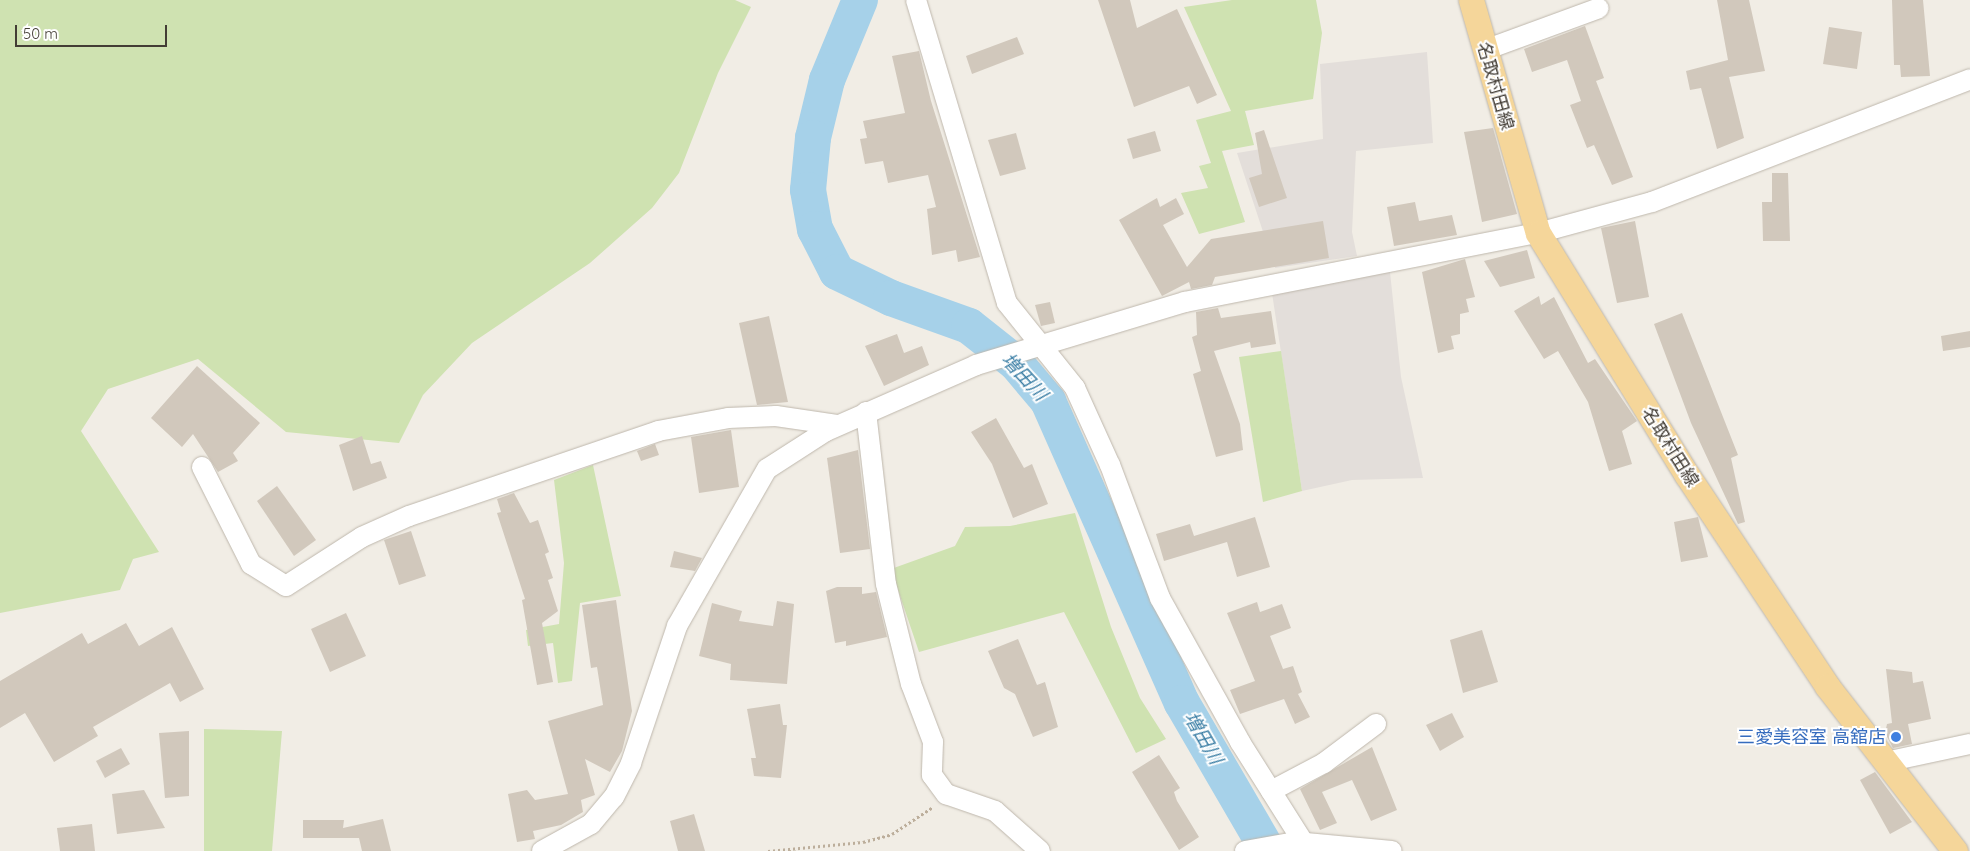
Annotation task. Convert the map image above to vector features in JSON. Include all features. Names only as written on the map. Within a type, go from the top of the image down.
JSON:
[{"type":"main road","name":"名取村田線","points":[[1471,0],[1538,233],[1687,475],[1827,686],[1956,851]]},
{"type":"street","points":[[916,0],[1007,303],[1038,345],[1075,388],[1095,430],[1160,598],[1303,845]]},
{"type":"street","points":[[1485,50],[1600,8]]},
{"type":"street","points":[[542,851],[591,824],[614,797],[631,763],[676,626],[767,469],[838,425],[976,365],[1185,302],[1538,233],[1652,202],[1970,79]]},
{"type":"street","points":[[866,412],[886,584],[911,684],[933,742],[932,775],[946,794],[995,811],[1040,851]]},
{"type":"street","points":[[202,467],[251,564],[286,586],[362,537],[409,516],[658,431],[728,418],[776,416],[838,425]]},
{"type":"street","points":[[1271,791],[1324,763],[1376,724]]},
{"type":"street","points":[[1886,762],[1970,744]]},
{"type":"street","points":[[1245,851],[1303,845],[1392,851]]},
{"type":"path","points":[[768,851],[863,842],[892,834],[922,817],[946,794]]},
{"type":"shaded area","points":[[1427,52],[1433,143],[1356,151],[1352,232],[1357,256],[1275,268],[1237,153],[1323,139],[1320,64]]},
{"type":"shaded area","points":[[1390,272],[1401,377],[1423,478],[1352,480],[1302,491],[1272,293]]},
{"type":"green space","points":[[0,0],[735,0],[751,7],[718,73],[679,173],[652,208],[590,263],[472,343],[423,395],[399,443],[286,432],[198,359],[108,389],[81,431],[159,552],[133,559],[120,590],[0,613]]},
{"type":"green space","points":[[1232,0],[1316,0],[1322,33],[1313,99],[1245,111],[1254,145],[1222,151],[1245,222],[1199,234],[1181,193],[1208,188],[1199,166],[1211,163],[1196,120],[1231,111],[1184,7]]},
{"type":"green space","points":[[1281,351],[1302,491],[1263,502],[1239,357]]},
{"type":"green space","points":[[593,465],[621,596],[580,603],[572,681],[558,683],[553,643],[528,646],[526,630],[559,624],[564,563],[554,480]]},
{"type":"green space","points":[[1075,513],[1111,627],[1140,698],[1166,739],[1136,753],[1064,612],[919,652],[891,569],[955,546],[965,527],[1010,526]]},
{"type":"green space","points":[[204,729],[282,731],[272,851],[204,851]]},
{"type":"building","points":[[1098,0],[1130,0],[1137,28],[1177,9],[1217,95],[1197,104],[1189,86],[1134,107]]},
{"type":"building","points":[[1717,0],[1749,0],[1765,71],[1729,77],[1744,138],[1717,149],[1701,88],[1690,90],[1686,71],[1728,60]]},
{"type":"building","points":[[1892,0],[1923,0],[1930,76],[1901,77],[1900,65],[1894,65]]},
{"type":"building","points":[[1585,26],[1604,78],[1596,81],[1633,177],[1612,185],[1594,145],[1587,148],[1570,105],[1581,101],[1567,60],[1532,72],[1524,49]]},
{"type":"building","points":[[1829,27],[1862,32],[1857,69],[1823,64]]},
{"type":"building","points":[[1017,37],[1024,54],[972,74],[966,56]]},
{"type":"building","points":[[919,51],[931,101],[980,257],[958,262],[956,250],[932,255],[927,209],[936,207],[928,175],[888,183],[883,161],[865,164],[860,139],[867,138],[863,121],[905,113],[892,56]]},
{"type":"building","points":[[1493,128],[1517,214],[1482,222],[1464,132]]},
{"type":"building","points":[[1264,130],[1287,198],[1259,207],[1249,178],[1262,174],[1255,133]]},
{"type":"building","points":[[1155,131],[1161,151],[1133,159],[1127,139]]},
{"type":"building","points":[[1016,133],[1026,169],[1000,176],[988,140]]},
{"type":"building","points":[[1772,173],[1788,173],[1790,241],[1763,241],[1762,202],[1772,202]]},
{"type":"building","points":[[1157,198],[1160,207],[1176,198],[1184,214],[1163,225],[1187,267],[1211,239],[1323,221],[1329,258],[1215,277],[1212,285],[1191,289],[1189,282],[1162,296],[1119,220]]},
{"type":"building","points":[[1415,202],[1419,221],[1452,215],[1457,235],[1394,246],[1387,207]]},
{"type":"building","points":[[1635,221],[1649,297],[1617,303],[1601,228]]},
{"type":"building","points":[[1527,250],[1535,278],[1500,287],[1484,261]]},
{"type":"building","points":[[1465,259],[1475,297],[1466,299],[1469,312],[1460,314],[1460,334],[1451,336],[1454,349],[1438,353],[1422,272]]},
{"type":"building","points":[[1539,296],[1541,305],[1554,297],[1588,363],[1595,359],[1637,421],[1622,431],[1632,464],[1609,471],[1588,402],[1558,351],[1544,359],[1514,311]]},
{"type":"building","points":[[1050,302],[1055,323],[1041,326],[1035,305]]},
{"type":"building","points":[[1218,308],[1221,318],[1271,311],[1276,344],[1251,348],[1250,342],[1214,351],[1240,424],[1243,450],[1216,457],[1193,374],[1201,371],[1192,337],[1197,335],[1196,312]]},
{"type":"building","points":[[1682,313],[1738,455],[1731,458],[1745,522],[1738,524],[1691,423],[1654,324]]},
{"type":"building","points":[[769,316],[788,402],[757,405],[739,323]]},
{"type":"building","points":[[1970,331],[1970,347],[1943,351],[1941,336]]},
{"type":"building","points":[[897,334],[904,353],[922,346],[929,365],[884,386],[865,346]]},
{"type":"building","points":[[197,366],[260,423],[233,453],[238,461],[218,472],[193,434],[182,447],[151,418]]},
{"type":"building","points":[[996,418],[1024,468],[1032,464],[1048,504],[1013,518],[992,464],[971,432]]},
{"type":"building","points":[[731,430],[739,487],[699,493],[691,437]]},
{"type":"building","points":[[362,436],[371,464],[381,461],[387,478],[353,491],[339,445]]},
{"type":"building","points":[[655,444],[659,455],[641,461],[637,451]]},
{"type":"building","points":[[858,450],[870,549],[840,553],[827,458]]},
{"type":"building","points":[[277,486],[316,540],[294,556],[257,501]]},
{"type":"building","points":[[514,493],[530,523],[538,520],[549,552],[545,554],[553,578],[548,580],[558,611],[542,623],[553,682],[537,685],[522,600],[525,599],[497,513],[501,512],[497,499]]},
{"type":"building","points":[[1255,517],[1270,567],[1237,577],[1227,542],[1164,561],[1156,534],[1190,524],[1194,536]]},
{"type":"building","points":[[1698,517],[1708,557],[1681,562],[1674,522]]},
{"type":"building","points":[[411,531],[426,576],[399,585],[384,540]]},
{"type":"building","points":[[674,551],[702,558],[695,571],[670,567]]},
{"type":"building","points":[[837,587],[862,587],[862,594],[876,592],[887,637],[846,646],[846,641],[835,643],[826,591]]},
{"type":"building","points":[[616,600],[632,711],[622,751],[610,772],[585,759],[595,795],[581,800],[583,812],[561,825],[533,831],[535,839],[517,842],[508,794],[527,790],[535,800],[568,794],[548,721],[603,705],[597,667],[591,668],[582,605]]},
{"type":"building","points":[[777,601],[794,604],[787,684],[730,680],[731,664],[699,656],[712,603],[742,611],[739,621],[773,626]]},
{"type":"building","points":[[1257,602],[1260,612],[1282,604],[1291,628],[1270,636],[1283,669],[1293,666],[1302,692],[1298,694],[1310,717],[1295,724],[1284,699],[1240,714],[1230,690],[1255,681],[1227,613]]},
{"type":"building","points":[[346,613],[366,656],[330,672],[311,629]]},
{"type":"building","points":[[126,623],[139,646],[172,627],[204,689],[180,702],[170,683],[93,727],[98,736],[54,762],[25,713],[0,728],[0,681],[82,633],[88,644]]},
{"type":"building","points":[[1482,630],[1498,682],[1463,693],[1450,640]]},
{"type":"building","points":[[1018,639],[1037,685],[1045,682],[1058,727],[1033,737],[1015,694],[1004,688],[988,651]]},
{"type":"building","points":[[1886,669],[1912,672],[1913,683],[1923,681],[1931,719],[1908,724],[1912,744],[1893,748],[1885,733],[1887,724],[1892,723]]},
{"type":"building","points":[[780,704],[783,725],[787,725],[781,778],[754,776],[751,758],[756,758],[747,709]]},
{"type":"building","points":[[1452,713],[1464,737],[1440,751],[1426,725]]},
{"type":"building","points":[[189,731],[189,796],[165,798],[159,733]]},
{"type":"building","points":[[1372,747],[1397,810],[1371,821],[1352,780],[1322,792],[1337,823],[1320,830],[1300,789]]},
{"type":"building","points":[[121,748],[130,764],[105,778],[96,761]]},
{"type":"building","points":[[1159,755],[1180,788],[1174,792],[1177,801],[1199,837],[1179,850],[1132,772]]},
{"type":"building","points":[[1875,772],[1912,822],[1890,834],[1860,780]]},
{"type":"building","points":[[144,790],[165,828],[117,834],[112,794]]},
{"type":"building","points":[[694,814],[705,851],[678,851],[670,821]]},
{"type":"building","points":[[383,819],[391,851],[362,851],[359,838],[303,838],[303,820],[344,820],[343,828]]},
{"type":"building","points":[[92,824],[95,851],[60,851],[57,828]]},
{"type":"waterway","name":"増田川","points":[[860,0],[827,80],[813,138],[808,190],[815,229],[837,272],[891,298],[969,326],[1016,363],[1048,401],[1182,703],[1268,851]]},
{"type":"place","name":"三愛美容室 高舘店","points":[[1896,737]]}]
